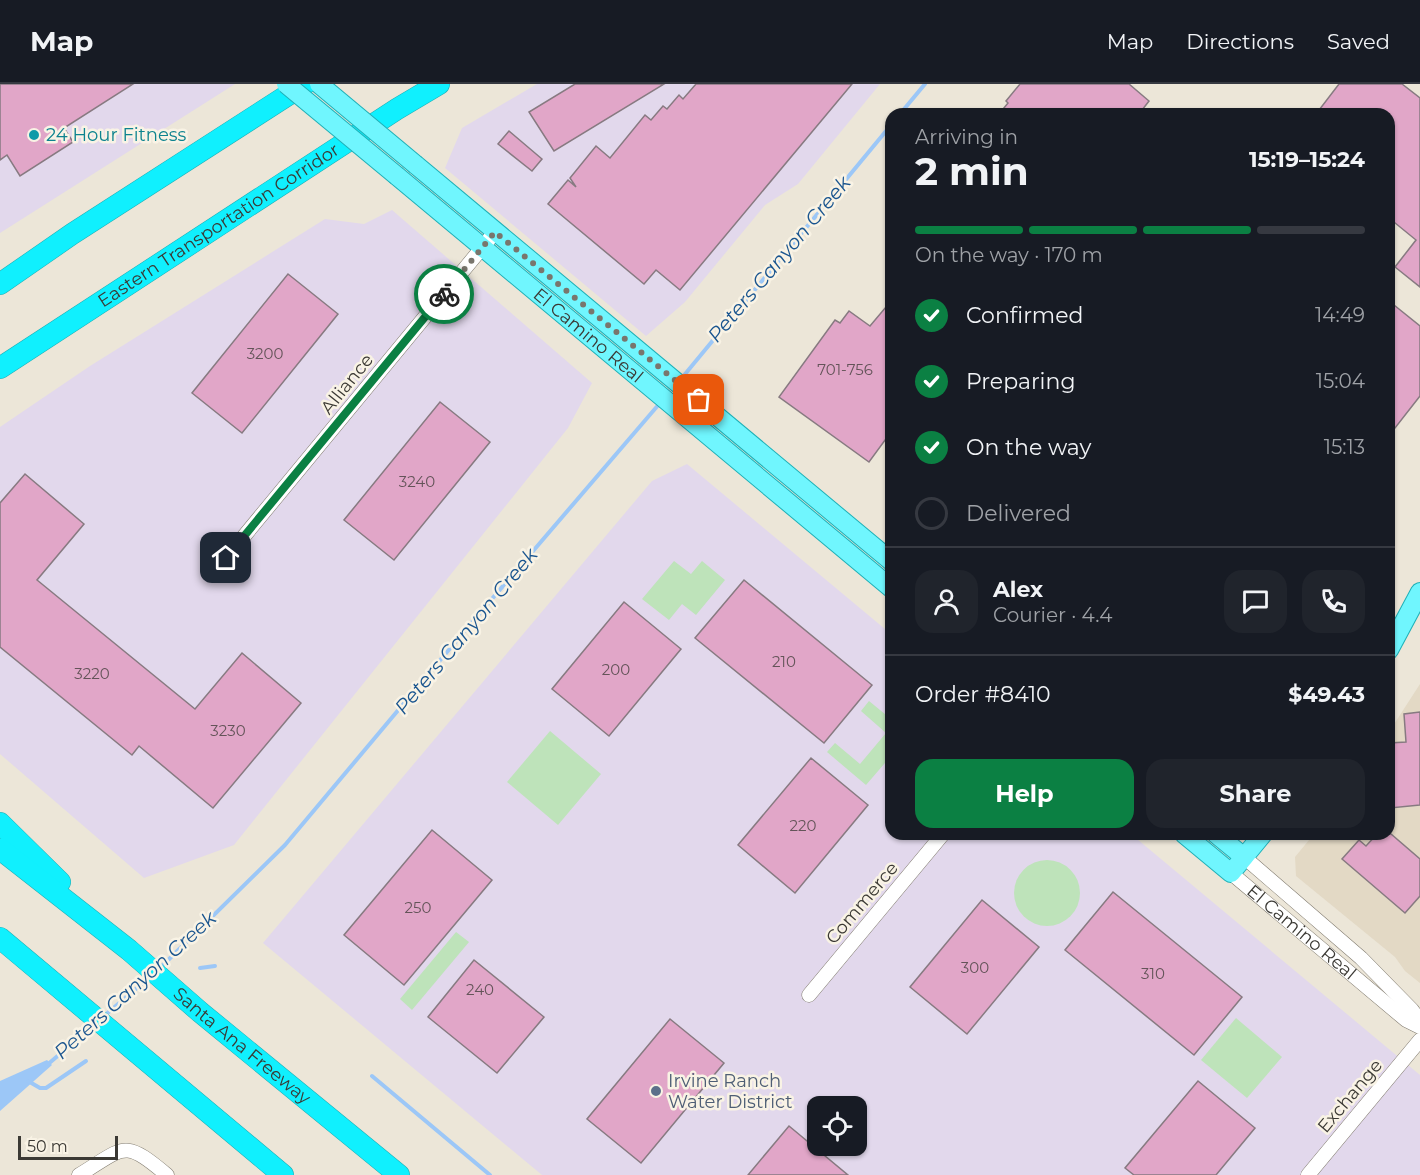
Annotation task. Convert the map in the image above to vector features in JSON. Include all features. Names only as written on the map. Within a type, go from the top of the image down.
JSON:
[{"type":"highway","points":[[0,284],[72,234],[305,84]]},
{"type":"highway","name":"Eastern Transportation Corridor","points":[[0,368],[160,262],[439,84]]},
{"type":"highway","points":[[0,823],[129,950]]},
{"type":"highway","name":"Santa Ana Freeway","points":[[0,849],[129,950],[200,1012],[399,1175]]},
{"type":"highway","points":[[0,938],[283,1175]]},
{"type":"main road","name":"El Camino Real","points":[[286,84],[885,583]]},
{"type":"main road","name":"El Camino Real","points":[[319,84],[885,556]]},
{"type":"main road","points":[[1395,639],[1420,592]]},
{"type":"main road","name":"El Camino Real","points":[[1191,840],[1231,873]]},
{"type":"main road","name":"El Camino Real","points":[[1223,840],[1244,858]]},
{"type":"main road","points":[[1231,873],[1258,840]]},
{"type":"street","name":"Alliance","points":[[226,558],[495,232]]},
{"type":"street","name":"Commerce","points":[[809,994],[938,840]]},
{"type":"street","name":"El Camino Real","points":[[1244,858],[1361,958],[1420,1021]]},
{"type":"street","name":"El Camino Real","points":[[1231,873],[1406,1020],[1420,1027]]},
{"type":"street","name":"Exchange","points":[[1308,1175],[1420,1040]]},
{"type":"street","points":[[79,1175],[119,1151],[129,1149],[147,1158],[167,1175]]},
{"type":"shaded area","points":[[0,84],[235,84],[0,233]]},
{"type":"shaded area","points":[[537,84],[880,84],[798,184],[765,205],[685,302],[646,336],[445,168],[462,128]]},
{"type":"shaded area","points":[[392,210],[592,383],[568,428],[234,845],[144,878],[0,754],[0,427],[90,366],[325,219],[364,224]]},
{"type":"shaded area","points":[[687,464],[885,629],[885,840],[1138,840],[1420,1075],[1420,1175],[542,1175],[263,943],[652,481]]},
{"type":"shaded area","points":[[1420,684],[1420,983],[1405,971],[1395,957],[1296,876],[1295,857],[1309,840],[1395,840],[1395,723]]},
{"type":"green space","points":[[674,561],[691,574],[702,561],[725,580],[696,615],[682,604],[669,620],[642,599]]},
{"type":"green space","points":[[869,701],[885,714],[885,732],[861,711]]},
{"type":"green space","points":[[550,731],[601,774],[558,825],[507,782]]},
{"type":"green space","points":[[885,734],[885,763],[866,785],[827,752],[835,743],[860,764]]},
{"type":"green space","points":[[1053,860],[1071,869],[1078,880],[1080,893],[1078,906],[1071,917],[1060,924],[1041,926],[1023,917],[1016,906],[1014,887],[1023,869],[1034,862]]},
{"type":"green space","points":[[456,932],[469,942],[412,1010],[400,999]]},
{"type":"green space","points":[[1236,1018],[1282,1057],[1247,1098],[1201,1060]]},
{"type":"water","points":[[47,1060],[52,1065],[0,1111],[0,1081]]},
{"type":"building","name":"24 Hour Fitness","points":[[0,84],[133,84],[64,128],[73,142],[20,176],[7,155],[0,160]]},
{"type":"building","points":[[575,84],[664,84],[554,151],[529,112]]},
{"type":"building","points":[[696,84],[852,84],[680,290],[656,270],[644,284],[548,204],[568,180],[576,187],[570,178],[596,146],[610,158],[645,115],[651,120],[663,106],[667,109],[679,95],[683,99]]},
{"type":"building","points":[[1020,84],[1129,84],[1149,101],[1144,108],[1004,108],[1008,103],[1006,101]]},
{"type":"building","points":[[1339,84],[1402,84],[1420,98],[1420,287],[1395,267],[1416,240],[1395,223],[1395,108],[1321,108]]},
{"type":"building","points":[[509,131],[542,159],[532,171],[498,144]]},
{"type":"building","points":[[288,274],[338,314],[242,433],[192,393]]},
{"type":"building","points":[[1395,306],[1420,326],[1420,396],[1395,428]]},
{"type":"building","points":[[885,308],[885,440],[869,462],[779,397],[835,320],[840,323],[849,311],[870,326]]},
{"type":"building","points":[[440,402],[490,442],[394,560],[344,520]]},
{"type":"building","points":[[25,474],[84,524],[37,580],[195,709],[242,653],[301,703],[213,808],[139,746],[132,755],[0,647],[0,503]]},
{"type":"building","points":[[744,580],[872,685],[824,743],[695,638]]},
{"type":"building","points":[[624,602],[681,649],[609,736],[552,689]]},
{"type":"building","points":[[1420,712],[1420,805],[1395,808],[1395,743],[1406,742],[1404,714]]},
{"type":"building","points":[[811,758],[868,805],[795,893],[738,845]]},
{"type":"building","points":[[432,830],[492,880],[404,985],[344,935]]},
{"type":"building","points":[[1395,837],[1420,859],[1420,896],[1405,913],[1342,859],[1359,840],[1366,846],[1372,840],[1395,840]]},
{"type":"building","points":[[1113,892],[1242,997],[1194,1055],[1065,950]]},
{"type":"building","points":[[982,900],[1039,947],[967,1034],[910,987]]},
{"type":"building","points":[[474,960],[544,1017],[497,1073],[428,1017]]},
{"type":"building","name":"Irvine Ranch Water District","points":[[670,1019],[724,1063],[641,1163],[587,1119]]},
{"type":"building","points":[[1198,1081],[1255,1128],[1216,1175],[1134,1175],[1125,1168]]},
{"type":"building","points":[[789,1126],[807,1141],[807,1156],[825,1156],[848,1175],[748,1175]]},
{"type":"waterway","name":"Peters Canyon Creek","points":[[905,108],[925,84]]},
{"type":"waterway","name":"Peters Canyon Creek","points":[[681,379],[885,132]]},
{"type":"waterway","name":"Peters Canyon Creek","points":[[161,967],[285,845],[660,403]]},
{"type":"waterway","points":[[200,968],[215,966]]},
{"type":"waterway","name":"Peters Canyon Creek","points":[[104,1016],[151,976]]},
{"type":"waterway","name":"Peters Canyon Creek","points":[[47,1065],[94,1025]]},
{"type":"waterway","points":[[28,1081],[40,1088],[46,1088],[86,1061]]},
{"type":"waterway","points":[[372,1076],[490,1175]]},
{"type":"way so far","points":[[444,294],[495,232],[699,400]]},
{"type":"place","name":"24 Hour Fitness","points":[[34,135]]},
{"type":"place","name":"Irvine Ranch Water District","points":[[656,1091]]},
{"type":"route","points":[[226,558],[444,294]]}]
